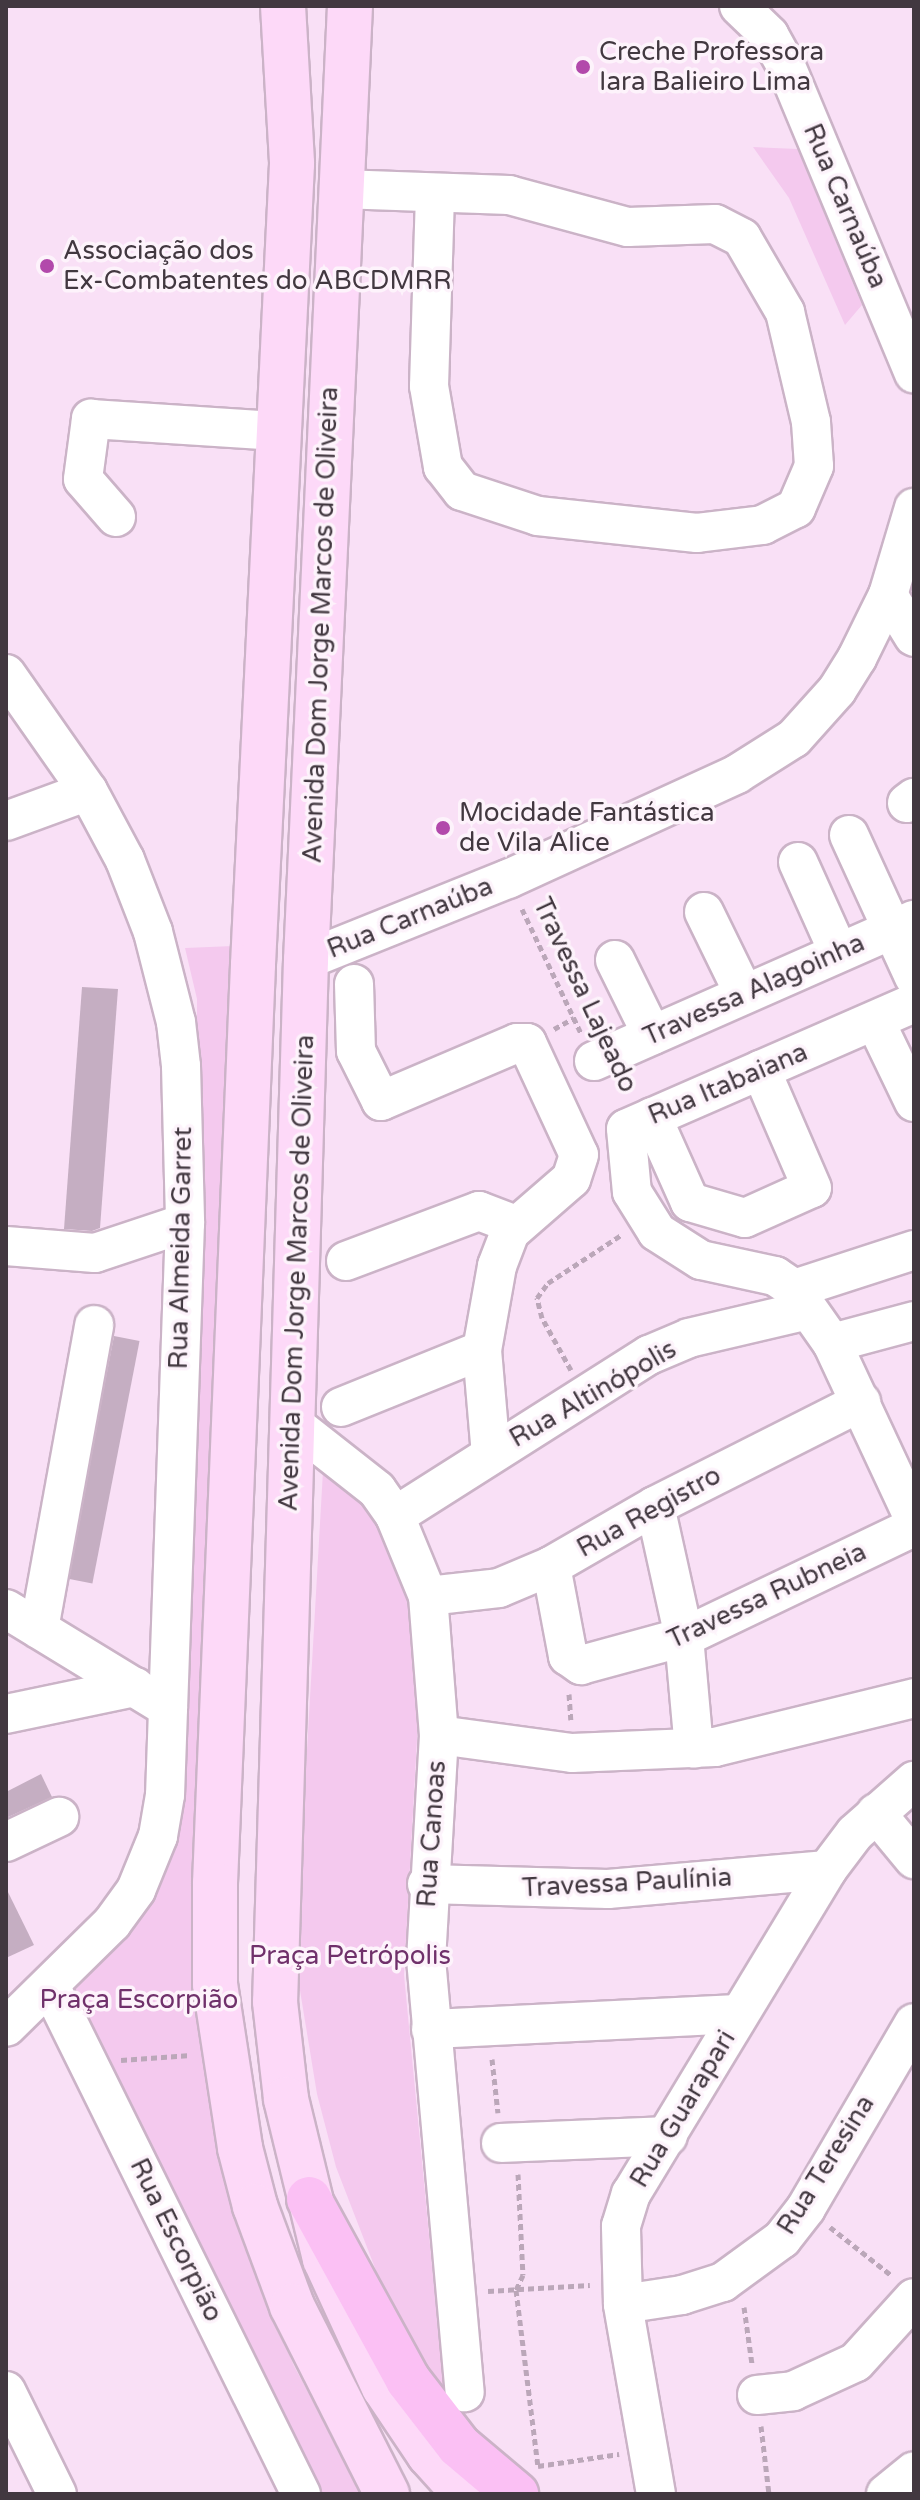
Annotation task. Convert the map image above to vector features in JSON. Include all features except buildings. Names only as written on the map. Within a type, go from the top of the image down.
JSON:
[{"type":"highway","points":[[309,2199],[408,2380],[459,2446],[516,2494]]},
{"type":"main road","name":"Avenida Dom Jorge Marcos de Oliveira","points":[[283,6],[292,164],[215,1884],[215,1984],[240,2148],[273,2259],[387,2494]]},
{"type":"main road","name":"Avenida Dom Jorge Marcos de Oliveira","points":[[350,6],[306,960],[274,1961],[286,2099],[325,2259],[359,2341],[410,2428],[465,2494]]},
{"type":"street","name":"Rua Carnaúba","points":[[739,6],[769,35],[786,66],[910,352]]},
{"type":"street","points":[[340,189],[435,196],[509,195],[628,227],[715,224],[742,238],[785,312],[811,422],[814,466],[796,508],[763,525],[697,533],[538,516],[462,491],[443,467],[431,410],[435,196]]},
{"type":"street","points":[[116,517],[83,479],[91,419],[279,431]]},
{"type":"street","name":"Rua Carnaúba","points":[[306,960],[508,879],[737,774],[794,738],[837,690],[888,595],[914,508]]},
{"type":"street","points":[[888,595],[914,637]]},
{"type":"street","name":"Rua Almeida Garret","points":[[6,674],[88,791],[141,896],[166,976],[181,1066],[185,1223],[165,1795],[149,1863],[112,1923],[6,2027]]},
{"type":"street","points":[[6,821],[88,791]]},
{"type":"street","points":[[849,835],[903,924],[914,977]]},
{"type":"street","points":[[798,862],[838,951]]},
{"type":"street","points":[[704,912],[744,994]]},
{"type":"street","name":"Travessa Alagoinha","points":[[594,1061],[903,924]]},
{"type":"street","points":[[615,960],[652,1035]]},
{"type":"street","points":[[354,984],[356,1051],[381,1101],[517,1043],[533,1049],[580,1163],[571,1179],[516,1225],[497,1266],[482,1350],[491,1454]]},
{"type":"street","name":"Rua Itabaiana","points":[[914,1003],[626,1129],[632,1192],[646,1219],[690,1255],[775,1276],[801,1300],[832,1343],[914,1519]]},
{"type":"street","points":[[875,1021],[914,1102]]},
{"type":"street","points":[[652,1117],[690,1202],[745,1218],[812,1188],[761,1070]]},
{"type":"street","points":[[346,1261],[479,1211],[516,1225]]},
{"type":"street","points":[[6,1246],[95,1253],[185,1223]]},
{"type":"street","name":"Rua Altinópolis","points":[[395,1516],[584,1393],[689,1338],[801,1300],[914,1250]]},
{"type":"street","points":[[832,1343],[914,1321]]},
{"type":"street","points":[[39,1629],[94,1325]]},
{"type":"street","points":[[341,1407],[482,1350]]},
{"type":"street","name":"Rua Registro","points":[[428,1596],[499,1588],[551,1566],[655,1506],[861,1402]]},
{"type":"street","name":"Rua Canoas","points":[[292,1423],[377,1490],[395,1516],[428,1596],[439,1735],[427,1884],[431,2029],[465,2392]]},
{"type":"street","points":[[655,1506],[684,1637],[694,1749]]},
{"type":"street","name":"Travessa Rubneia","points":[[571,1661],[581,1665],[684,1637],[914,1527]]},
{"type":"street","points":[[551,1566],[571,1661]]},
{"type":"street","points":[[6,1609],[168,1708]]},
{"type":"street","points":[[6,1714],[135,1687]]},
{"type":"street","points":[[439,1735],[572,1753],[694,1749],[914,1698]]},
{"type":"street","name":"Rua Guarapari","points":[[656,2494],[622,2293],[626,2210],[739,2014],[827,1870],[876,1813],[914,1781]]},
{"type":"street","points":[[876,1813],[914,1859]]},
{"type":"street","points":[[6,1842],[59,1817]]},
{"type":"street","name":"Travessa Paulínia","points":[[427,1884],[608,1889],[827,1870]]},
{"type":"street","name":"Rua Escorpião","points":[[50,1986],[301,2494]]},
{"type":"street","points":[[431,2029],[739,2014]]},
{"type":"street","name":"Rua Teresina","points":[[622,2293],[682,2295],[740,2274],[782,2239],[806,2208],[914,2023]]},
{"type":"street","points":[[501,2143],[668,2136]]},
{"type":"street","points":[[757,2395],[793,2391],[856,2362],[908,2291]]},
{"type":"street","points":[[6,2391],[57,2494]]},
{"type":"street","points":[[886,2494],[914,2471]]},
{"type":"path","name":"Travessa Lajeado","points":[[508,879],[594,1061]]},
{"type":"path","points":[[584,1393],[542,1318],[537,1298],[548,1283],[646,1219]]},
{"type":"path","points":[[571,1661],[572,1753]]},
{"type":"path","points":[[489,2026],[502,2159],[518,2158],[523,2275],[516,2290],[538,2466],[647,2450]]},
{"type":"path","points":[[88,2062],[224,2052]]},
{"type":"path","points":[[806,2208],[908,2291]]},
{"type":"path","points":[[455,2294],[516,2290],[622,2293]]},
{"type":"green space","points":[[753,147],[798,149],[862,305],[845,325],[789,198]]},
{"type":"green space","name":"Praça Escorpião","points":[[233,946],[197,1962],[199,2038],[222,2166],[257,2275],[294,2366],[363,2494],[319,2494],[74,1994],[80,1977],[173,1854],[197,1216],[197,999],[185,948]]},
{"type":"green space","name":"Praça Petrópolis","points":[[323,1471],[377,1516],[399,1562],[421,1667],[404,1975],[445,2400],[399,2330],[336,2167],[317,2094],[295,1960]]},
{"type":"place","name":"Creche Professora Iara Balieiro Lima","points":[[583,67]]},
{"type":"place","name":"Associação dos Ex-Combatentes do ABCDMRR","points":[[47,266]]},
{"type":"place","name":"Mocidade Fantástica de Vila Alice","points":[[443,828]]}]
